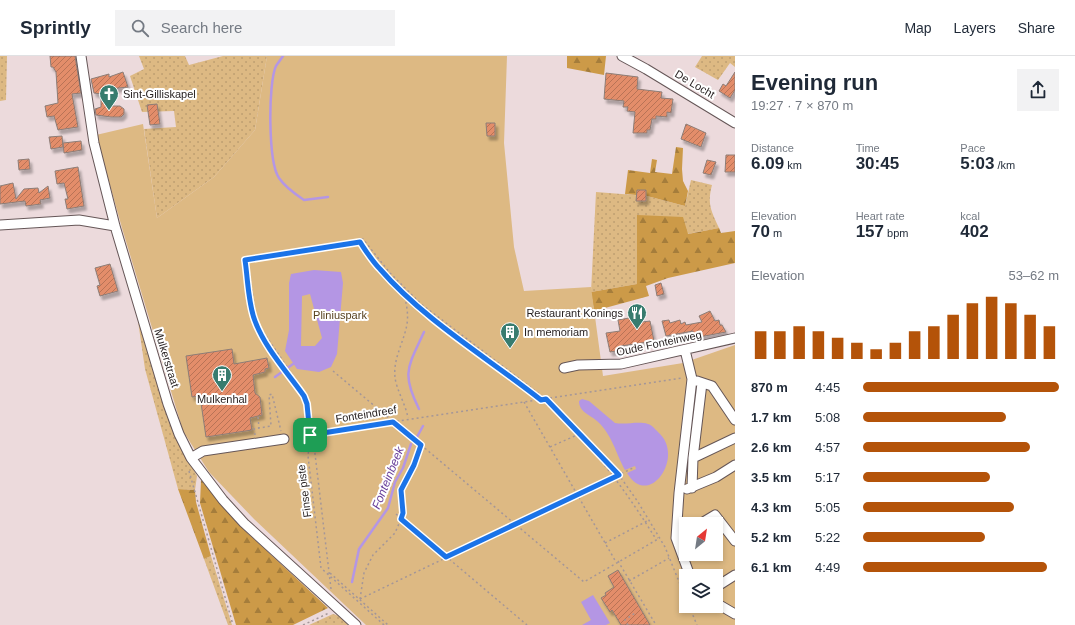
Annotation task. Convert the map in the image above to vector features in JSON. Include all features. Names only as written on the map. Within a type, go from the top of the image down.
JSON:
[{"type":"street","name":"Mulkerstraat","points":[[81,56],[94,143],[115,226],[168,404],[179,434],[191,458],[223,500],[244,523],[356,625]]},
{"type":"street","name":"De Locht","points":[[622,56],[735,122]]},
{"type":"street","points":[[0,225],[79,220],[115,226]]},
{"type":"street","name":"Oude Fonteinweg","points":[[564,368],[578,365],[622,364],[735,338]]},
{"type":"street","points":[[685,350],[692,378],[679,493],[676,538],[687,569]]},
{"type":"street","points":[[692,378],[712,386],[735,420]]},
{"type":"street","points":[[692,488],[693,458],[702,383]]},
{"type":"street","points":[[693,458],[735,438]]},
{"type":"street","points":[[191,458],[203,451],[284,439]]},
{"type":"street","points":[[679,493],[716,477],[735,465]]},
{"type":"street","points":[[723,526],[735,541]]},
{"type":"street","points":[[723,583],[735,575]]},
{"type":"street","points":[[723,607],[735,614]]},
{"type":"path","points":[[248,260],[247,258],[363,239],[403,287],[427,308],[546,399],[619,475],[649,520],[669,558],[679,582]]},
{"type":"path","points":[[248,260],[360,242],[380,269],[404,293],[434,319],[541,400],[577,435],[615,478],[654,536],[659,538]]},
{"type":"path","name":"Finse piste","points":[[248,260],[245,260],[254,320],[266,343],[304,396],[307,404],[312,434],[308,456],[321,568],[330,574],[384,625]]},
{"type":"path","points":[[403,287],[407,301],[407,322],[403,342],[396,360],[395,379],[408,419]]},
{"type":"path","points":[[333,371],[584,582],[659,538]]},
{"type":"path","name":"Fonteindreef","points":[[284,439],[408,419],[692,378]]},
{"type":"path","points":[[255,434],[254,429],[271,426],[269,395],[272,394],[284,439]]},
{"type":"path","points":[[524,402],[577,496],[656,625]]},
{"type":"path","points":[[258,417],[259,428]]},
{"type":"path","points":[[550,447],[580,433]]},
{"type":"path","points":[[303,625],[335,606],[312,434]]},
{"type":"path","points":[[360,599],[364,572],[374,555],[395,533],[401,519],[403,513],[401,490],[414,465],[421,445]]},
{"type":"path","points":[[191,458],[187,465],[233,625]]},
{"type":"path","points":[[360,599],[515,524],[615,478],[635,467]]},
{"type":"path","points":[[396,514],[527,625]]},
{"type":"path","points":[[605,542],[649,520]]},
{"type":"path","points":[[629,580],[669,558]]},
{"type":"path","points":[[330,574],[388,625]]},
{"type":"path","points":[[628,625],[625,620],[635,613]]},
{"type":"path","points":[[692,613],[697,625]]},
{"type":"green space","points":[[0,56],[7,56],[6,100],[0,101]]},
{"type":"green space","points":[[139,56],[185,56],[189,65],[223,56],[267,56],[255,130],[214,177],[157,218],[144,129],[176,127],[174,111],[142,112],[130,76],[144,69]]},
{"type":"green space","name":"Pliniuspark","points":[[267,56],[507,56],[504,143],[514,247],[524,291],[591,287],[603,376],[683,363],[735,345],[735,625],[366,625],[254,519],[209,472],[183,431],[122,228],[96,135],[143,124],[157,218],[214,177],[255,130]]},
{"type":"green space","points":[[567,56],[606,56],[604,75],[567,68]]},
{"type":"green space","points":[[702,56],[735,56],[735,67],[730,63],[718,80],[695,67]]},
{"type":"green space","points":[[676,147],[683,148],[683,181],[688,191],[685,206],[647,196],[625,194],[628,170],[650,173],[652,159],[657,160],[655,172],[672,174]]},
{"type":"green space","points":[[691,180],[712,185],[710,202],[719,228],[687,234],[637,284],[591,292],[596,192],[647,196],[685,206]]},
{"type":"green space","points":[[637,215],[683,217],[688,234],[719,228],[721,233],[735,231],[735,263],[668,278],[646,286],[649,296],[594,311],[591,292],[637,284]]},
{"type":"green space","points":[[138,321],[165,410],[180,446],[197,476],[195,490],[178,489],[145,369]]},
{"type":"green space","points":[[201,480],[241,527],[328,608],[293,625],[236,625],[200,503]]},
{"type":"green space","points":[[178,489],[195,490],[196,502],[211,556],[204,559]]},
{"type":"green space","points":[[211,556],[232,625],[228,625],[204,559]]},
{"type":"green space","points":[[333,614],[339,616],[348,625],[309,625]]},
{"type":"shaded area","points":[[314,270],[341,272],[343,283],[337,354],[331,367],[319,372],[297,369],[285,351],[289,330],[289,283],[291,274]],"holes":[[[310,294],[322,338],[315,346],[301,346],[302,296]]]},
{"type":"shaded area","points":[[582,399],[589,401],[615,423],[644,423],[651,425],[658,432],[666,442],[668,454],[666,465],[661,475],[654,483],[645,486],[636,483],[627,473],[636,469],[635,466],[625,470],[613,444],[602,426],[579,405],[579,401]]},
{"type":"shaded area","points":[[593,595],[610,623],[606,625],[582,625],[591,620],[581,602]]},
{"type":"building","points":[[50,56],[75,56],[81,93],[72,94],[78,127],[58,130],[54,116],[47,117],[45,106],[58,103],[56,72],[53,67],[51,67]]},
{"type":"building","points":[[123,72],[128,87],[110,89],[109,106],[120,106],[124,109],[124,114],[121,117],[96,115],[95,109],[101,107],[101,94],[94,93],[91,79],[109,74],[109,77]]},
{"type":"building","points":[[735,72],[735,90],[730,98],[719,91],[723,84],[726,86]]},
{"type":"building","points":[[606,73],[638,77],[637,89],[662,92],[661,98],[673,99],[671,113],[667,112],[667,117],[656,116],[656,119],[652,119],[650,130],[647,130],[647,133],[633,133],[635,112],[627,111],[628,107],[623,107],[624,101],[604,99]]},
{"type":"building","points":[[157,104],[160,124],[150,125],[147,105]]},
{"type":"building","points":[[486,123],[495,123],[495,136],[487,136]]},
{"type":"building","points":[[686,124],[706,133],[701,147],[681,139]]},
{"type":"building","points":[[62,136],[63,147],[51,149],[49,137]]},
{"type":"building","points":[[81,141],[82,150],[64,153],[63,143]]},
{"type":"building","points":[[726,155],[735,155],[735,172],[725,172]]},
{"type":"building","points":[[29,159],[30,169],[19,170],[18,160]]},
{"type":"building","points":[[707,160],[716,162],[711,175],[703,173]]},
{"type":"building","points":[[78,167],[84,206],[67,209],[65,199],[68,199],[64,183],[57,184],[55,171]]},
{"type":"building","points":[[13,183],[16,199],[24,189],[38,188],[39,193],[48,186],[50,198],[40,200],[41,204],[26,206],[25,201],[0,204],[0,186]]},
{"type":"building","points":[[637,190],[646,190],[646,201],[636,201]]},
{"type":"building","points":[[110,264],[118,291],[100,296],[97,286],[100,285],[95,268]]},
{"type":"building","points":[[661,283],[664,294],[657,296],[655,285]]},
{"type":"building","points":[[710,311],[715,321],[719,320],[720,325],[722,325],[726,332],[694,338],[693,331],[666,336],[662,321],[669,320],[670,323],[680,320],[681,324],[685,322],[686,325],[702,322],[699,316]]},
{"type":"building","name":"Restaurant Konings","points":[[640,316],[642,322],[650,321],[654,341],[621,346],[622,350],[610,352],[606,333],[620,331],[618,320]]},
{"type":"building","name":"Mulkenhal","points":[[232,349],[234,364],[267,358],[269,368],[265,369],[265,372],[253,375],[255,393],[260,397],[262,415],[250,418],[252,430],[206,437],[200,396],[192,397],[186,356]]},
{"type":"building","points":[[618,570],[650,625],[621,625],[612,610],[610,612],[601,598],[606,595],[605,593],[614,587],[608,576]]},
{"type":"waterway","points":[[283,56],[276,66],[273,75],[272,88],[270,122],[275,169],[279,178],[284,184],[304,200],[328,197]]},
{"type":"waterway","name":"Fonteinbeek","points":[[419,409],[413,397],[408,378],[411,362],[424,332]]},
{"type":"waterway","points":[[275,377],[293,364]]},
{"type":"waterway","name":"Fonteinbeek","points":[[417,437],[423,426]]},
{"type":"waterway","name":"Fonteinbeek","points":[[352,582],[359,549],[388,508],[395,482],[403,468],[411,444]]},
{"type":"place","name":"Sint-Gilliskapel","points":[[109,111]]},
{"type":"place","name":"Restaurant Konings","points":[[637,330]]},
{"type":"place","name":"In memoriam","points":[[510,349]]},
{"type":"place","name":"Mulkenhal","points":[[222,392]]},
{"type":"route","points":[[360,242],[380,269],[404,293],[434,319],[509,374],[541,400],[546,399],[619,475],[446,557],[401,519],[403,513],[401,490],[414,465],[421,445],[393,422],[310,435],[311,431],[307,404],[304,396],[266,343],[254,320],[245,260],[360,242]]}]
